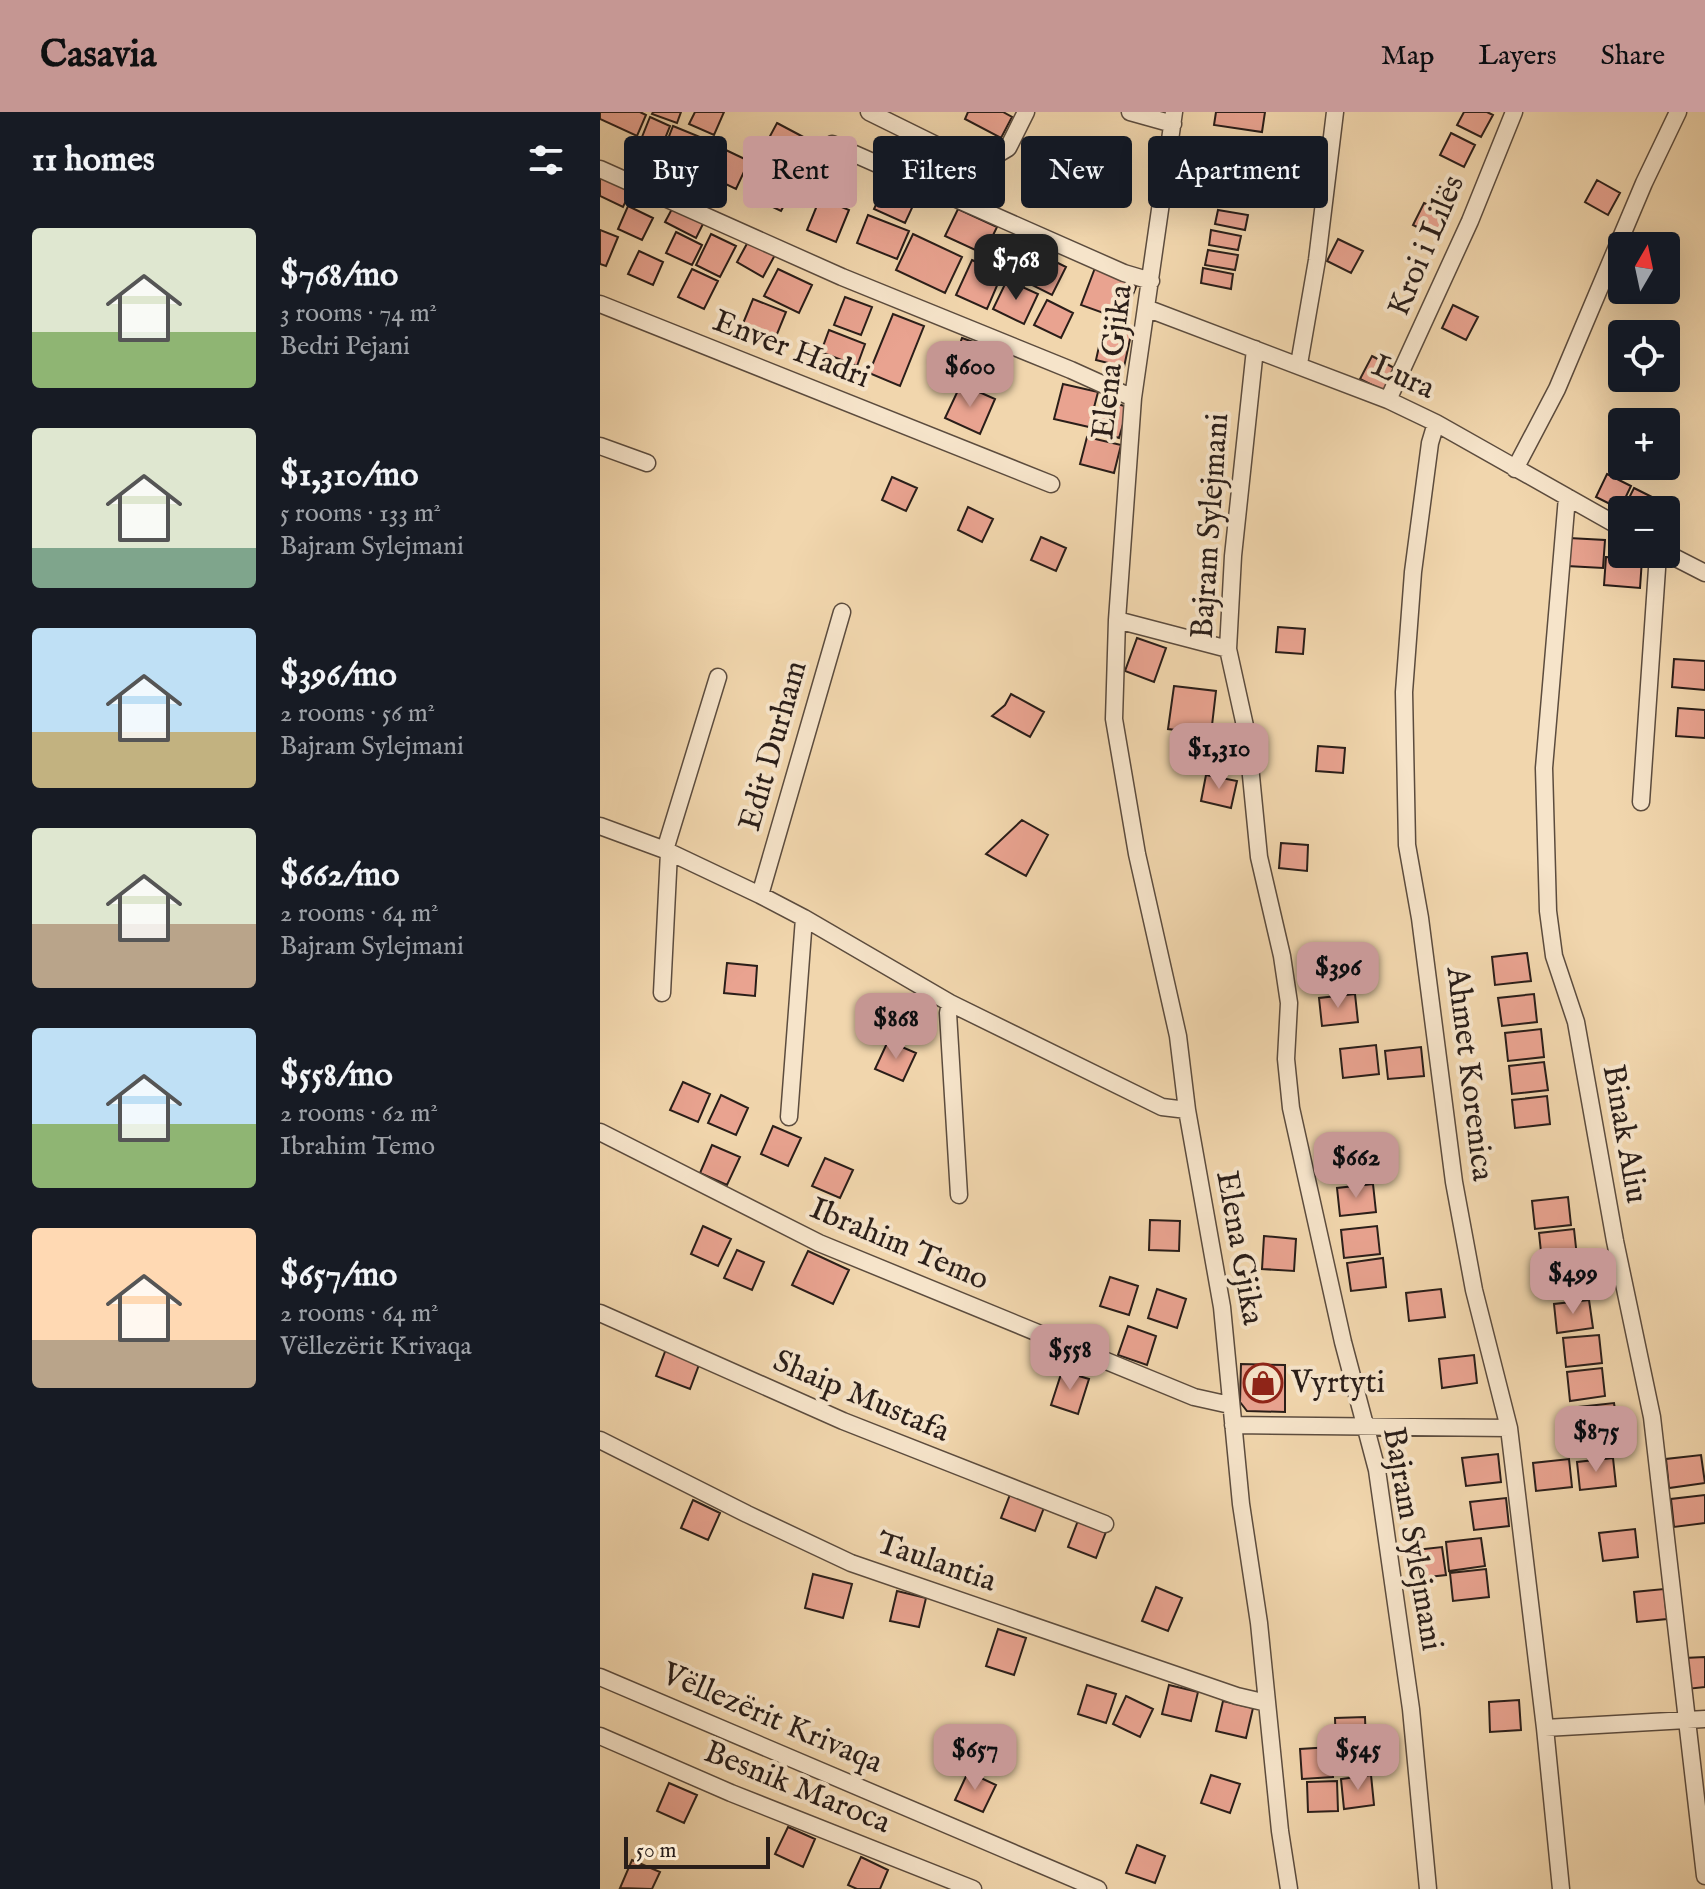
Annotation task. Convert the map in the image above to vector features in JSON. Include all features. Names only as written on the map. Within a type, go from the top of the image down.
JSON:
[{"type":"street","points":[[869,112],[974,160],[993,157],[1008,148],[1026,112]]},
{"type":"street","points":[[1130,112],[1174,118]]},
{"type":"street","points":[[1299,364],[1319,245],[1335,112]]},
{"type":"street","name":"Kroi i Lilës","points":[[1388,400],[1465,234],[1514,112]]},
{"type":"street","points":[[1515,469],[1557,389],[1633,209],[1678,112]]},
{"type":"street","name":"Elena Gjika","points":[[1174,118],[1133,398],[1117,620],[1114,719],[1137,854],[1178,1036],[1187,1110],[1222,1307],[1230,1369],[1230,1405],[1289,1889]]},
{"type":"street","points":[[857,155],[1124,273],[1151,281]]},
{"type":"street","points":[[600,169],[842,277],[1133,398]]},
{"type":"street","name":"Enver Hadri","points":[[600,304],[1051,484]]},
{"type":"street","name":"Lura","points":[[1146,308],[1388,400],[1436,423],[1608,520]]},
{"type":"street","name":"Bajram Sylejmani","points":[[1255,349],[1233,556],[1228,649],[1247,735],[1259,857],[1282,956],[1289,1003],[1286,1059],[1291,1108],[1343,1342],[1377,1470],[1423,1811],[1428,1889]]},
{"type":"street","name":"Ahmet Korenica","points":[[1436,423],[1430,443],[1413,572],[1405,677],[1407,845],[1420,918],[1454,1182],[1474,1290],[1509,1428],[1561,1889]]},
{"type":"street","points":[[600,446],[647,463]]},
{"type":"street","name":"Binak Aliu","points":[[1567,497],[1544,768],[1548,911],[1554,956],[1576,1022],[1615,1241],[1652,1417],[1705,1876]]},
{"type":"street","points":[[1680,560],[1705,573]]},
{"type":"street","points":[[1641,802],[1657,568]]},
{"type":"street","name":"Edit Durham","points":[[760,895],[842,612]]},
{"type":"street","points":[[1117,620],[1228,649]]},
{"type":"street","points":[[662,993],[667,851],[718,677]]},
{"type":"street","points":[[600,826],[667,851],[760,895],[950,1003],[1162,1107],[1187,1110]]},
{"type":"street","points":[[789,1117],[804,918]]},
{"type":"street","points":[[950,1003],[948,1013],[959,1195]]},
{"type":"street","name":"Ibrahim Temo","points":[[600,1132],[819,1243],[1194,1397],[1230,1405]]},
{"type":"street","name":"Shaip Mustafa","points":[[600,1313],[843,1421],[1105,1524]]},
{"type":"street","points":[[1233,1425],[1509,1428]]},
{"type":"street","name":"Taulantia","points":[[600,1440],[851,1563],[1237,1696],[1267,1703]]},
{"type":"street","name":"Vëllezërit Krivaqa","points":[[600,1677],[1098,1889]]},
{"type":"street","points":[[1545,1728],[1705,1719]]},
{"type":"street","name":"Besnik Maroca","points":[[600,1736],[731,1793],[973,1889]]},
{"type":"building","points":[[600,112],[640,112],[646,115],[637,136],[600,119]]},
{"type":"building","points":[[653,112],[681,112],[677,123]]},
{"type":"building","points":[[695,112],[724,112],[714,135],[689,124]]},
{"type":"building","points":[[968,112],[1003,112],[1012,117],[1002,136],[965,119]]},
{"type":"building","points":[[1216,112],[1265,112],[1262,132],[1214,125]]},
{"type":"building","points":[[1464,112],[1493,115],[1481,137],[1457,125]]},
{"type":"building","points":[[650,117],[670,126],[666,136],[642,136]]},
{"type":"building","points":[[777,123],[802,136],[770,136]]},
{"type":"building","points":[[673,126],[698,136],[669,136]]},
{"type":"building","points":[[1451,133],[1475,145],[1464,167],[1440,155]]},
{"type":"building","points":[[727,151],[743,158],[743,174],[736,189],[727,185]]},
{"type":"building","points":[[600,176],[624,187],[623,207],[600,196]]},
{"type":"building","points":[[1597,180],[1620,193],[1608,215],[1585,202]]},
{"type":"building","points":[[1424,203],[1448,215],[1437,237],[1413,225]]},
{"type":"building","points":[[627,208],[653,218],[642,240],[618,229]]},
{"type":"building","points":[[675,208],[704,222],[696,238],[665,222]]},
{"type":"building","points":[[816,208],[849,210],[836,242],[807,230]]},
{"type":"building","points":[[874,208],[912,208],[905,223]]},
{"type":"building","points":[[958,209],[997,227],[984,254],[945,236]]},
{"type":"building","points":[[1218,210],[1248,215],[1245,230],[1215,224]]},
{"type":"building","points":[[868,215],[909,231],[897,259],[857,243]]},
{"type":"building","points":[[600,230],[618,237],[606,266],[600,264]]},
{"type":"building","points":[[1211,230],[1241,236],[1238,250],[1209,245]]},
{"type":"building","points":[[676,232],[702,245],[692,265],[666,253]]},
{"type":"building","points":[[711,234],[736,246],[720,277],[696,265]]},
{"type":"building","points":[[913,234],[962,257],[945,293],[896,270]]},
{"type":"building","points":[[1338,239],[1363,251],[1351,273],[1327,261]]},
{"type":"building","points":[[749,240],[775,255],[763,277],[737,262]]},
{"type":"building","points":[[1030,249],[1066,267],[1052,295],[1016,277]]},
{"type":"building","points":[[1208,250],[1238,255],[1235,270],[1205,265]]},
{"type":"building","points":[[639,251],[663,262],[653,285],[628,274]]},
{"type":"building","points":[[972,260],[1002,274],[987,309],[956,295]]},
{"type":"building","points":[[1095,268],[1137,284],[1123,320],[1081,305]]},
{"type":"building","points":[[1203,268],[1233,274],[1231,289],[1201,283]]},
{"type":"building","points":[[692,269],[718,281],[704,309],[678,297]]},
{"type":"building","points":[[778,269],[812,285],[799,313],[764,296]]},
{"type":"building","points":[[1007,280],[1038,294],[1024,324],[993,309]]},
{"type":"building","points":[[845,297],[872,307],[861,335],[834,325]]},
{"type":"building","points":[[753,299],[786,312],[775,339],[742,326]]},
{"type":"building","points":[[1047,300],[1073,313],[1061,338],[1034,325]]},
{"type":"building","points":[[1453,305],[1478,317],[1466,340],[1442,328]]},
{"type":"building","points":[[893,314],[924,326],[900,386],[869,373]]},
{"type":"building","points":[[1104,324],[1132,330],[1124,367],[1096,360]]},
{"type":"building","points":[[829,330],[865,344],[857,366],[821,352]]},
{"type":"building","points":[[962,338],[993,349],[982,380],[951,369]]},
{"type":"building","points":[[1372,356],[1396,369],[1384,391],[1360,379]]},
{"type":"building","points":[[961,384],[995,399],[980,434],[945,418]]},
{"type":"building","points":[[1063,384],[1098,392],[1089,427],[1054,419]]},
{"type":"building","points":[[1103,400],[1128,407],[1119,438],[1094,430]]},
{"type":"building","points":[[1087,437],[1121,445],[1114,473],[1080,464]]},
{"type":"building","points":[[1607,474],[1608,480],[1619,480],[1631,486],[1626,496],[1608,496],[1608,503],[1596,497]]},
{"type":"building","points":[[892,477],[917,488],[906,511],[882,500]]},
{"type":"building","points":[[1634,488],[1650,496],[1630,496]]},
{"type":"building","points":[[968,507],[993,519],[982,542],[958,530]]},
{"type":"building","points":[[1041,537],[1066,548],[1056,571],[1031,560]]},
{"type":"building","points":[[1569,538],[1605,540],[1603,568],[1567,566]]},
{"type":"building","points":[[1606,557],[1608,568],[1641,568],[1640,588],[1604,585]]},
{"type":"building","points":[[1278,627],[1305,629],[1303,654],[1276,652]]},
{"type":"building","points":[[1137,638],[1166,648],[1154,682],[1125,671]]},
{"type":"building","points":[[1674,659],[1705,661],[1705,690],[1672,687]]},
{"type":"building","points":[[1174,686],[1216,691],[1211,734],[1168,729]]},
{"type":"building","points":[[1011,694],[1044,712],[1030,737],[992,716],[1005,705]]},
{"type":"building","points":[[1678,708],[1705,710],[1705,738],[1676,736]]},
{"type":"building","points":[[1318,746],[1345,748],[1343,773],[1316,771]]},
{"type":"building","points":[[1206,775],[1237,781],[1231,808],[1201,801]]},
{"type":"building","points":[[1022,820],[1048,835],[1026,876],[986,854]]},
{"type":"building","points":[[1281,843],[1308,845],[1307,871],[1279,868]]},
{"type":"building","points":[[1527,953],[1531,981],[1495,985],[1492,957]]},
{"type":"building","points":[[727,963],[757,966],[755,996],[724,993]]},
{"type":"building","points":[[1355,994],[1358,1022],[1322,1026],[1319,998]]},
{"type":"building","points":[[1534,994],[1537,1022],[1502,1026],[1498,998]]},
{"type":"building","points":[[1541,1029],[1544,1057],[1508,1061],[1505,1033]]},
{"type":"building","points":[[888,1041],[916,1053],[903,1081],[875,1069]]},
{"type":"building","points":[[1376,1045],[1379,1074],[1343,1078],[1340,1049]]},
{"type":"building","points":[[1421,1047],[1424,1076],[1388,1079],[1385,1051]]},
{"type":"building","points":[[1544,1062],[1548,1090],[1512,1094],[1509,1066]]},
{"type":"building","points":[[683,1082],[710,1094],[698,1122],[670,1110]]},
{"type":"building","points":[[721,1095],[748,1108],[736,1135],[708,1123]]},
{"type":"building","points":[[1547,1096],[1550,1124],[1515,1128],[1512,1100]]},
{"type":"building","points":[[773,1126],[801,1138],[788,1166],[761,1154]]},
{"type":"building","points":[[712,1145],[740,1157],[727,1185],[700,1173]]},
{"type":"building","points":[[825,1158],[853,1170],[840,1198],[812,1186]]},
{"type":"building","points":[[1373,1184],[1376,1212],[1340,1216],[1337,1188]]},
{"type":"building","points":[[1568,1197],[1571,1225],[1535,1229],[1532,1201]]},
{"type":"building","points":[[1150,1220],[1180,1221],[1179,1251],[1149,1250]]},
{"type":"building","points":[[703,1226],[731,1239],[718,1266],[691,1254]]},
{"type":"building","points":[[1377,1226],[1380,1254],[1344,1258],[1341,1230]]},
{"type":"building","points":[[1574,1229],[1577,1257],[1542,1261],[1539,1233]]},
{"type":"building","points":[[1264,1236],[1296,1239],[1294,1271],[1262,1269]]},
{"type":"building","points":[[737,1250],[764,1262],[752,1290],[724,1278]]},
{"type":"building","points":[[808,1251],[849,1270],[833,1304],[792,1285]]},
{"type":"building","points":[[1383,1258],[1386,1287],[1351,1291],[1347,1263]]},
{"type":"building","points":[[1110,1277],[1138,1286],[1129,1315],[1100,1306]]},
{"type":"building","points":[[1157,1289],[1186,1299],[1177,1328],[1148,1318]]},
{"type":"building","points":[[1441,1289],[1445,1317],[1409,1321],[1406,1293]]},
{"type":"building","points":[[1589,1300],[1593,1328],[1557,1333],[1554,1304]]},
{"type":"building","points":[[1128,1326],[1156,1336],[1147,1365],[1118,1355]]},
{"type":"building","points":[[1599,1335],[1602,1363],[1566,1367],[1563,1338]]},
{"type":"building","points":[[666,1349],[700,1362],[690,1389],[656,1376]]},
{"type":"building","points":[[1474,1355],[1477,1383],[1442,1388],[1439,1359]]},
{"type":"building","name":"Vyrtyti","points":[[1241,1364],[1285,1365],[1285,1412],[1247,1411],[1240,1402]]},
{"type":"building","points":[[1602,1368],[1605,1396],[1570,1401],[1567,1372]]},
{"type":"building","points":[[1062,1371],[1089,1379],[1078,1414],[1051,1405]]},
{"type":"building","points":[[1614,1403],[1618,1431],[1582,1435],[1579,1407]]},
{"type":"building","points":[[1498,1454],[1501,1482],[1466,1486],[1462,1458]]},
{"type":"building","points":[[1701,1455],[1705,1483],[1669,1488],[1666,1459]]},
{"type":"building","points":[[1613,1458],[1616,1486],[1580,1490],[1577,1462]]},
{"type":"building","points":[[1569,1459],[1572,1487],[1536,1491],[1533,1463]]},
{"type":"building","points":[[1011,1492],[1045,1505],[1035,1531],[1001,1518]]},
{"type":"building","points":[[1705,1495],[1705,1523],[1674,1527],[1671,1499]]},
{"type":"building","points":[[1506,1498],[1509,1526],[1474,1530],[1470,1502]]},
{"type":"building","points":[[693,1500],[720,1513],[708,1540],[681,1528]]},
{"type":"building","points":[[1079,1518],[1107,1529],[1096,1558],[1068,1547]]},
{"type":"building","points":[[1635,1529],[1638,1557],[1603,1561],[1599,1533]]},
{"type":"building","points":[[1481,1538],[1485,1566],[1449,1571],[1446,1542]]},
{"type":"building","points":[[1442,1547],[1446,1575],[1410,1579],[1407,1551]]},
{"type":"building","points":[[1486,1569],[1489,1597],[1453,1601],[1450,1573]]},
{"type":"building","points":[[813,1574],[852,1584],[843,1618],[805,1608]]},
{"type":"building","points":[[1156,1587],[1182,1598],[1168,1631],[1142,1621]]},
{"type":"building","points":[[1664,1589],[1667,1619],[1637,1622],[1634,1592]]},
{"type":"building","points":[[897,1591],[926,1598],[919,1627],[890,1621]]},
{"type":"building","points":[[998,1629],[1026,1638],[1014,1675],[986,1666]]},
{"type":"building","points":[[1705,1657],[1705,1687],[1687,1689],[1684,1658]]},
{"type":"building","points":[[1087,1685],[1116,1694],[1106,1723],[1078,1714]]},
{"type":"building","points":[[1169,1685],[1198,1692],[1191,1721],[1162,1714]]},
{"type":"building","points":[[1126,1696],[1153,1709],[1140,1737],[1113,1724]]},
{"type":"building","points":[[1519,1700],[1521,1730],[1490,1732],[1489,1702]]},
{"type":"building","points":[[1223,1701],[1253,1708],[1246,1738],[1216,1731]]},
{"type":"building","points":[[1365,1717],[1366,1746],[1336,1748],[1335,1718]]},
{"type":"building","points":[[1331,1747],[1333,1777],[1302,1779],[1300,1749]]},
{"type":"building","points":[[968,1772],[996,1785],[983,1812],[955,1800]]},
{"type":"building","points":[[1211,1775],[1240,1784],[1230,1813],[1201,1803]]},
{"type":"building","points":[[1371,1775],[1374,1805],[1344,1809],[1341,1779]]},
{"type":"building","points":[[1337,1781],[1338,1811],[1308,1812],[1307,1782]]},
{"type":"building","points":[[669,1783],[697,1795],[684,1823],[657,1811]]},
{"type":"building","points":[[788,1827],[815,1839],[803,1867],[775,1854]]},
{"type":"building","points":[[1137,1845],[1165,1856],[1155,1883],[1126,1873]]},
{"type":"building","points":[[861,1857],[888,1870],[880,1889],[857,1889],[848,1885]]},
{"type":"building","points":[[632,1860],[660,1872],[652,1889],[620,1888]]},
{"type":"place","name":"Vyrtyti","points":[[1263,1383]]}]
